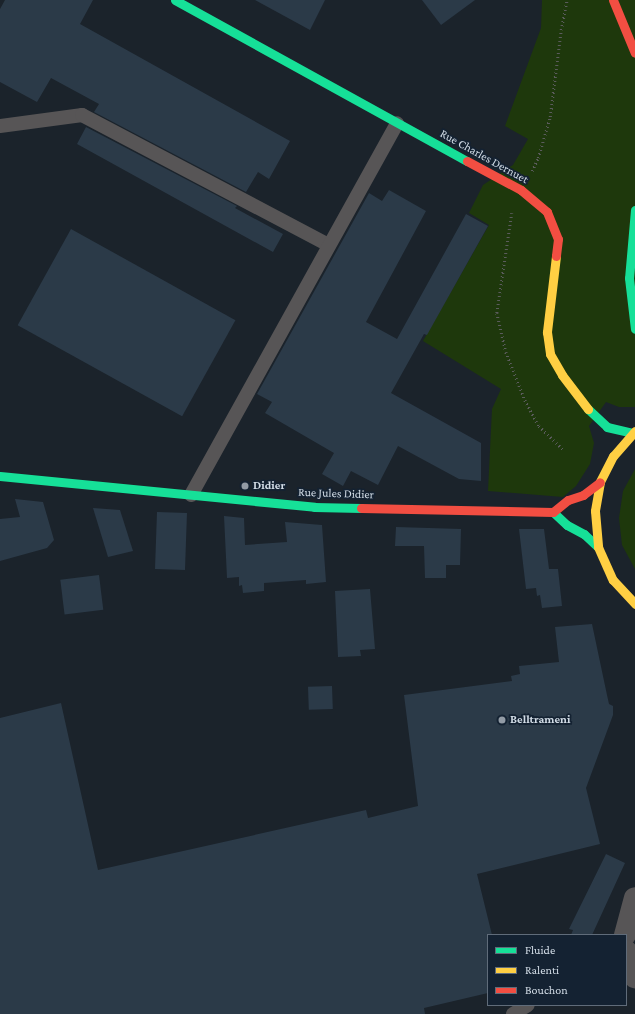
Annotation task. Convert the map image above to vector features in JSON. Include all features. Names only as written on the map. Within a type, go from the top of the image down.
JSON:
[{"type":"street","name":"Rue Charles Dernuet","points":[[175,0],[521,190],[547,212],[558,239],[546,332],[550,354],[562,375],[591,413],[607,427],[633,432]]},
{"type":"street","points":[[613,0],[635,53]]},
{"type":"street","points":[[635,210],[629,278],[635,329]]},
{"type":"street","points":[[633,432],[613,456],[600,482],[595,510],[598,547],[613,580],[635,604]]},
{"type":"street","name":"Rue Jules Didier","points":[[0,476],[314,507],[553,512]]},
{"type":"street","points":[[598,547],[584,534],[567,525],[553,512],[568,500],[583,495],[600,482]]},
{"type":"street","points":[[627,942],[635,898]]},
{"type":"street","points":[[627,951],[635,977]]},
{"type":"lane","points":[[0,126],[82,115],[329,245]]},
{"type":"lane","points":[[191,495],[397,123]]},
{"type":"lane","points":[[513,1014],[526,1006]]},
{"type":"green space","points":[[542,0],[635,0],[635,407],[619,407],[606,402],[589,426],[594,443],[590,464],[576,486],[563,497],[488,491],[492,409],[501,389],[423,341],[489,225],[469,213],[483,185],[513,165],[528,139],[505,126],[541,28]]},
{"type":"green space","points":[[635,469],[635,569],[622,545],[619,518],[623,491]]},
{"type":"building","points":[[5,0],[93,0],[80,24],[290,141],[269,179],[258,172],[246,192],[94,112],[99,104],[51,78],[37,102],[0,82],[0,9]]},
{"type":"building","points":[[255,0],[325,0],[310,30]]},
{"type":"building","points":[[422,0],[475,0],[441,25]]},
{"type":"building","points":[[86,127],[237,206],[235,208],[283,234],[273,252],[77,144]]},
{"type":"building","points":[[389,190],[426,211],[366,322],[397,339],[466,214],[488,226],[427,335],[424,334],[391,393],[481,443],[481,481],[459,479],[398,446],[378,485],[351,471],[343,486],[322,474],[334,453],[265,413],[272,402],[257,394],[369,193],[382,201]]},
{"type":"building","points":[[71,229],[235,320],[182,416],[18,325]]},
{"type":"building","points":[[15,499],[43,502],[54,540],[47,548],[0,561],[0,519],[20,517]]},
{"type":"building","points":[[93,508],[120,510],[133,551],[108,557]]},
{"type":"building","points":[[157,512],[187,513],[185,570],[155,569]]},
{"type":"building","points":[[224,516],[244,518],[245,545],[287,542],[285,522],[322,525],[326,582],[306,584],[306,580],[264,583],[264,591],[243,593],[242,585],[239,586],[239,577],[227,578]]},
{"type":"building","points":[[396,527],[461,529],[460,565],[446,565],[446,578],[425,578],[424,546],[395,546]]},
{"type":"building","points":[[519,529],[544,529],[549,569],[558,569],[562,606],[542,608],[540,595],[537,596],[536,588],[526,589]]},
{"type":"building","points":[[99,575],[103,610],[65,614],[60,580]]},
{"type":"building","points":[[370,589],[375,649],[360,650],[361,656],[338,657],[335,591]]},
{"type":"building","points":[[592,624],[609,704],[613,706],[613,715],[586,788],[600,844],[477,874],[492,934],[487,934],[487,993],[424,1008],[425,1014],[0,1014],[0,718],[61,703],[98,870],[366,810],[368,818],[418,806],[404,695],[512,681],[511,676],[520,674],[519,666],[559,662],[555,627]]},
{"type":"building","points":[[332,686],[333,709],[309,710],[308,687]]},
{"type":"building","points":[[606,854],[625,863],[592,934],[571,934],[573,930],[569,929]]},
{"type":"traffic: fast","points":[[175,0],[467,161]]},
{"type":"traffic: fast","points":[[635,210],[629,278],[635,329]]},
{"type":"traffic: fast","points":[[588,409],[607,427],[632,433]]},
{"type":"traffic: fast","points":[[0,476],[314,507],[361,508]]},
{"type":"traffic: fast","points":[[553,512],[567,525],[584,534],[598,547]]},
{"type":"traffic: slow","points":[[556,256],[547,332],[550,354],[562,375],[588,409]]},
{"type":"traffic: slow","points":[[635,431],[613,456],[600,482],[595,511],[598,547],[613,580],[635,604]]},
{"type":"traffic: jam","points":[[613,0],[635,53]]},
{"type":"traffic: jam","points":[[467,161],[521,190],[547,212],[558,239],[556,256]]},
{"type":"traffic: jam","points":[[361,508],[553,512],[568,500],[583,495],[600,482]]},
{"type":"place","name":"Didier","points":[[245,486]]},
{"type":"place","name":"Belltrameni","points":[[502,720]]}]
